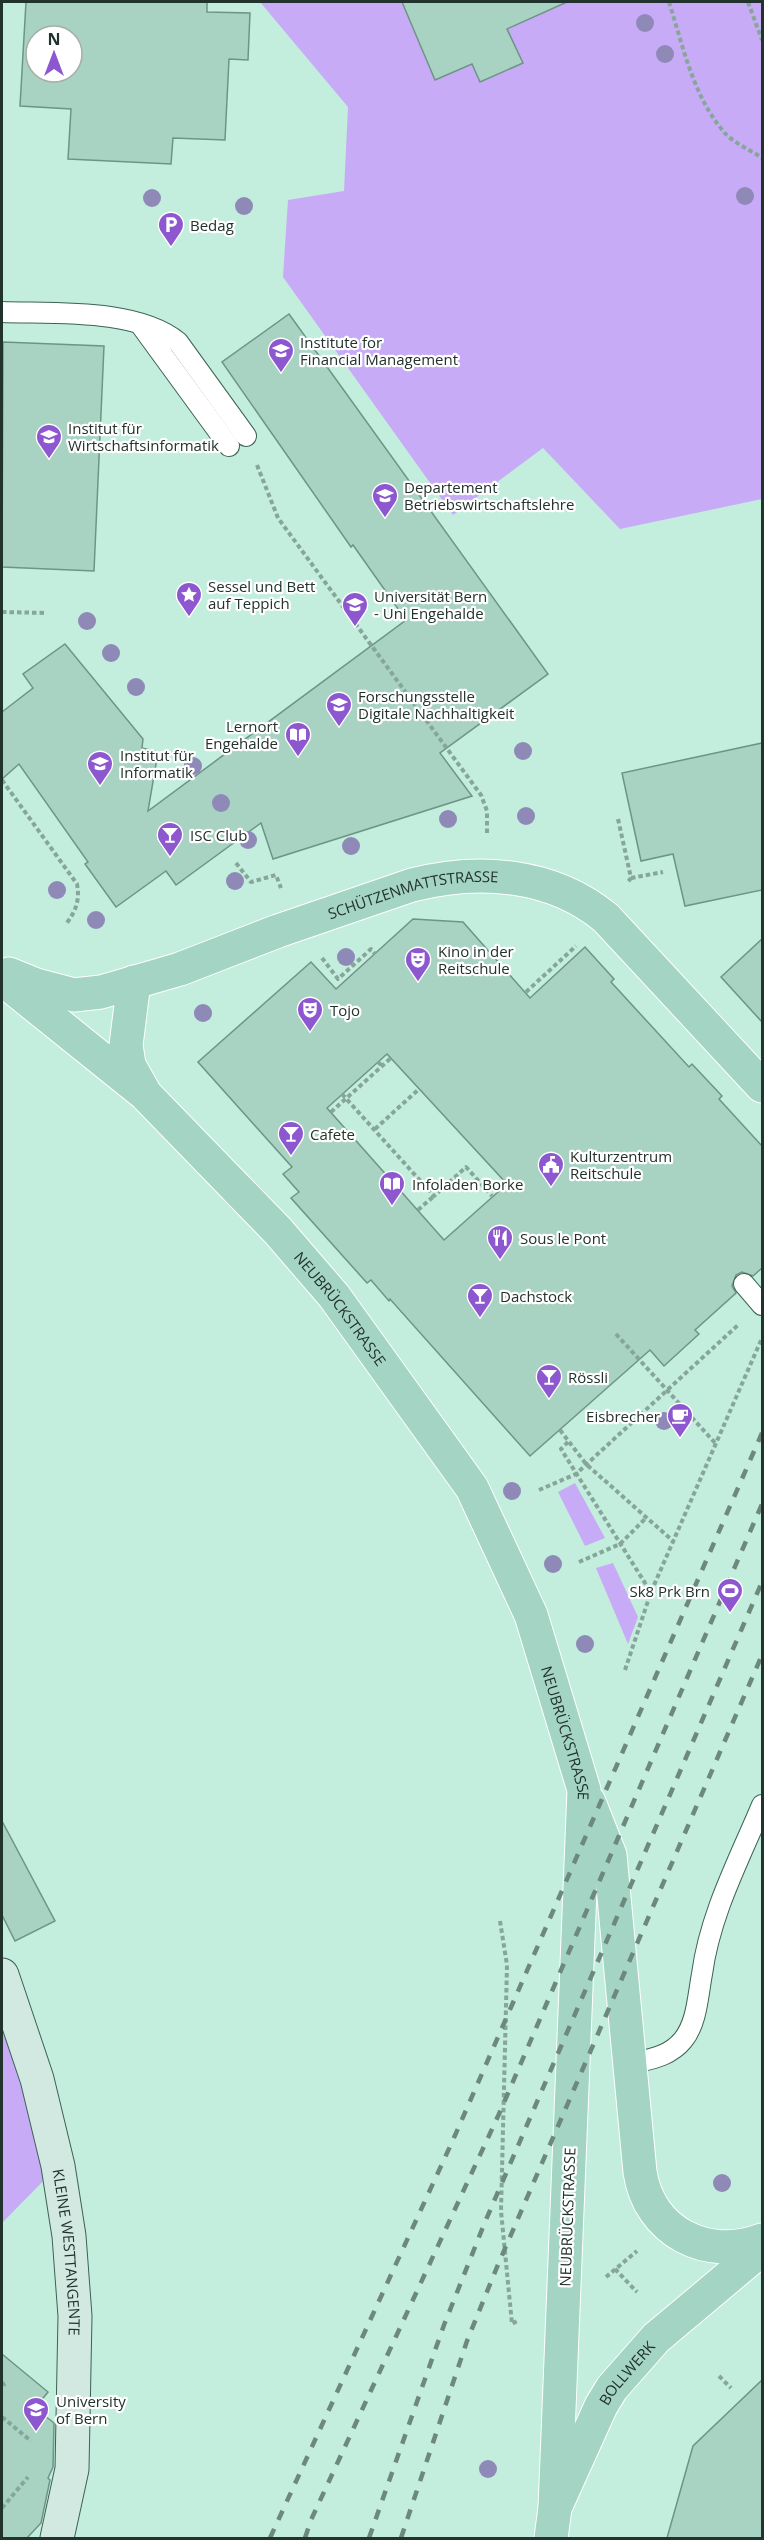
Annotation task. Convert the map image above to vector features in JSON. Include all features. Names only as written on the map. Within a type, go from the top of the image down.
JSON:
[{"type":"main road","name":"SCHÜTZENMATTSTRASSE","points":[[2,970],[36,985],[74,995],[101,992],[180,969],[278,931],[435,879],[477,875],[514,877],[557,890],[587,904],[606,918],[762,1086]]},
{"type":"main road","name":"NEUBRÜCKSTRASSE","points":[[2,980],[145,1094],[278,1232],[334,1296],[472,1488],[531,1615],[584,1790],[553,2523]]},
{"type":"main road","name":"NEUBRÜCKSTRASSE","points":[[134,982],[126,1044],[129,1065],[145,1094]]},
{"type":"main road","points":[[584,1790],[610,1855],[642,2187],[654,2213],[683,2236],[704,2245],[728,2248],[762,2240]]},
{"type":"main road","name":"KLEINE WESTTANGENTE","points":[[2,1975],[37,2079],[58,2166],[69,2236],[75,2316],[72,2469],[57,2538]]},
{"type":"main road","name":"BOLLWERK","points":[[553,2523],[601,2406],[623,2374],[670,2325],[762,2249]]},
{"type":"lane","points":[[2,312],[107,316],[140,324],[178,342],[237,441]]},
{"type":"lane","points":[[744,1284],[762,1304]]},
{"type":"lane","points":[[630,2064],[666,2055],[684,2039],[696,2012],[704,1960],[716,1912],[762,1805]]},
{"type":"path","points":[[669,2],[698,91],[707,107],[726,134],[762,158]]},
{"type":"path","points":[[748,2],[762,40]]},
{"type":"path","points":[[237,441],[278,518],[481,795],[487,811],[487,837]]},
{"type":"path","points":[[2,612],[47,613]]},
{"type":"path","points":[[2,780],[75,879],[78,897],[76,908],[66,924]]},
{"type":"path","points":[[618,819],[631,878]]},
{"type":"path","points":[[236,863],[251,882],[276,875],[282,891]]},
{"type":"path","points":[[624,886],[631,878],[663,872]]},
{"type":"path","points":[[526,992],[606,918]]},
{"type":"path","points":[[338,979],[371,949],[375,954]]},
{"type":"path","points":[[331,1112],[392,1058]]},
{"type":"path","points":[[378,1062],[382,1066]]},
{"type":"path","points":[[375,1130],[419,1089]]},
{"type":"path","points":[[342,1094],[434,1196]]},
{"type":"path","points":[[418,1210],[466,1167],[492,1196]]},
{"type":"path","points":[[539,1490],[576,1474],[762,1304]]},
{"type":"path","points":[[616,1334],[716,1444]]},
{"type":"path","points":[[625,1670],[651,1592],[762,1338]]},
{"type":"path","points":[[560,1430],[586,1464],[673,1541]]},
{"type":"path","points":[[568,1442],[561,1449],[651,1592]]},
{"type":"path","points":[[579,1562],[620,1544],[646,1518]]},
{"type":"path","points":[[500,1921],[507,1965],[501,2211],[512,2324],[519,2320]]},
{"type":"path","points":[[601,2281],[639,2250]]},
{"type":"path","points":[[615,2269],[637,2292]]},
{"type":"path","points":[[719,2376],[731,2388]]},
{"type":"path","points":[[2,2382],[4,2385],[2,2388]]},
{"type":"path","points":[[2,2417],[38,2446]]},
{"type":"path","points":[[2,2508],[32,2472]]},
{"type":"shaded area","points":[[260,2],[762,2],[762,499],[620,529],[543,448],[453,515],[283,277],[288,200],[344,191],[348,107]]},
{"type":"shaded area","points":[[575,1483],[605,1538],[585,1546],[558,1492]]},
{"type":"shaded area","points":[[613,1563],[638,1617],[628,1644],[596,1568]]},
{"type":"shaded area","points":[[2,1975],[58,2166],[2,2223]]},
{"type":"building","points":[[26,2],[207,2],[207,12],[250,13],[248,60],[229,59],[225,140],[173,138],[171,164],[68,159],[71,109],[20,106],[24,37],[24,84],[84,84],[84,24],[25,24]]},
{"type":"building","points":[[402,2],[567,2],[507,29],[523,63],[480,82],[472,64],[435,80]]},
{"type":"building","points":[[289,314],[548,674],[440,753],[472,796],[273,859],[261,823],[176,885],[166,871],[116,907],[85,864],[88,862],[19,764],[2,779],[2,712],[33,688],[23,674],[65,644],[143,739],[142,748],[158,752],[148,811],[406,620],[353,545],[351,547],[222,362]]},
{"type":"building","points":[[3,342],[104,346],[94,571],[2,567]]},
{"type":"building","points":[[762,743],[762,890],[685,906],[673,854],[641,861],[622,773]]},
{"type":"building","points":[[413,919],[463,922],[530,998],[585,947],[614,979],[611,982],[689,1067],[692,1064],[722,1096],[719,1099],[762,1146],[762,1268],[753,1276],[742,1272],[736,1275],[732,1286],[736,1293],[695,1330],[699,1334],[664,1366],[650,1350],[530,1456],[390,1299],[389,1301],[371,1280],[367,1283],[291,1198],[299,1192],[283,1174],[292,1167],[198,1062],[311,962],[336,989]],"holes":[[[387,1054],[507,1184],[444,1240],[327,1108]]]},
{"type":"building","points":[[762,939],[762,1022],[721,977]]},
{"type":"building","points":[[2,1821],[55,1921],[15,1941],[2,1915]]},
{"type":"building","name":"University of Bern","points":[[2,2354],[48,2392],[35,2408],[54,2423],[53,2467],[48,2478],[50,2480],[41,2523],[27,2538],[2,2538]]},
{"type":"building","points":[[762,2380],[762,2538],[667,2538],[693,2446]]},
{"type":"railway","points":[[270,2538],[453,2140],[762,1433]]},
{"type":"railway","points":[[305,2538],[311,2520],[499,2114],[762,1504]]},
{"type":"railway","points":[[369,2538],[444,2325],[485,2222],[762,1582]]},
{"type":"railway","points":[[401,2538],[467,2341],[497,2267],[762,1655]]},
{"type":"place","name":"Bedag","points":[[171,248]]},
{"type":"place","name":"Institute for Financial Management","points":[[281,374]]},
{"type":"place","name":"Institut für Wirtschaftsinformatik","points":[[49,460]]},
{"type":"place","name":"Departement Betriebswirtschaftslehre","points":[[385,519]]},
{"type":"place","name":"Sessel und Bett auf Teppich","points":[[189,618]]},
{"type":"place","name":"Universität Bern - Uni Engehalde","points":[[355,628]]},
{"type":"place","name":"Forschungsstelle Digitale Nachhaltigkeit","points":[[339,728]]},
{"type":"place","name":"Lernort Engehalde","points":[[298,758]]},
{"type":"place","name":"Institut für Informatik","points":[[100,787]]},
{"type":"place","name":"ISC Club","points":[[170,858]]},
{"type":"place","name":"Kino in der Reitschule","points":[[418,983]]},
{"type":"place","name":"Tojo","points":[[310,1033]]},
{"type":"place","name":"Cafete","points":[[291,1157]]},
{"type":"place","name":"Kulturzentrum Reitschule","points":[[551,1188]]},
{"type":"place","name":"Infoladen Borke","points":[[392,1207]]},
{"type":"place","name":"Sous le Pont","points":[[500,1261]]},
{"type":"place","name":"Dachstock","points":[[480,1319]]},
{"type":"place","name":"Rössli","points":[[549,1400]]},
{"type":"place","name":"Eisbrecher","points":[[680,1439]]},
{"type":"place","name":"Sk8 Prk Brn","points":[[730,1614]]},
{"type":"place","name":"University of Bern","points":[[36,2433]]}]
